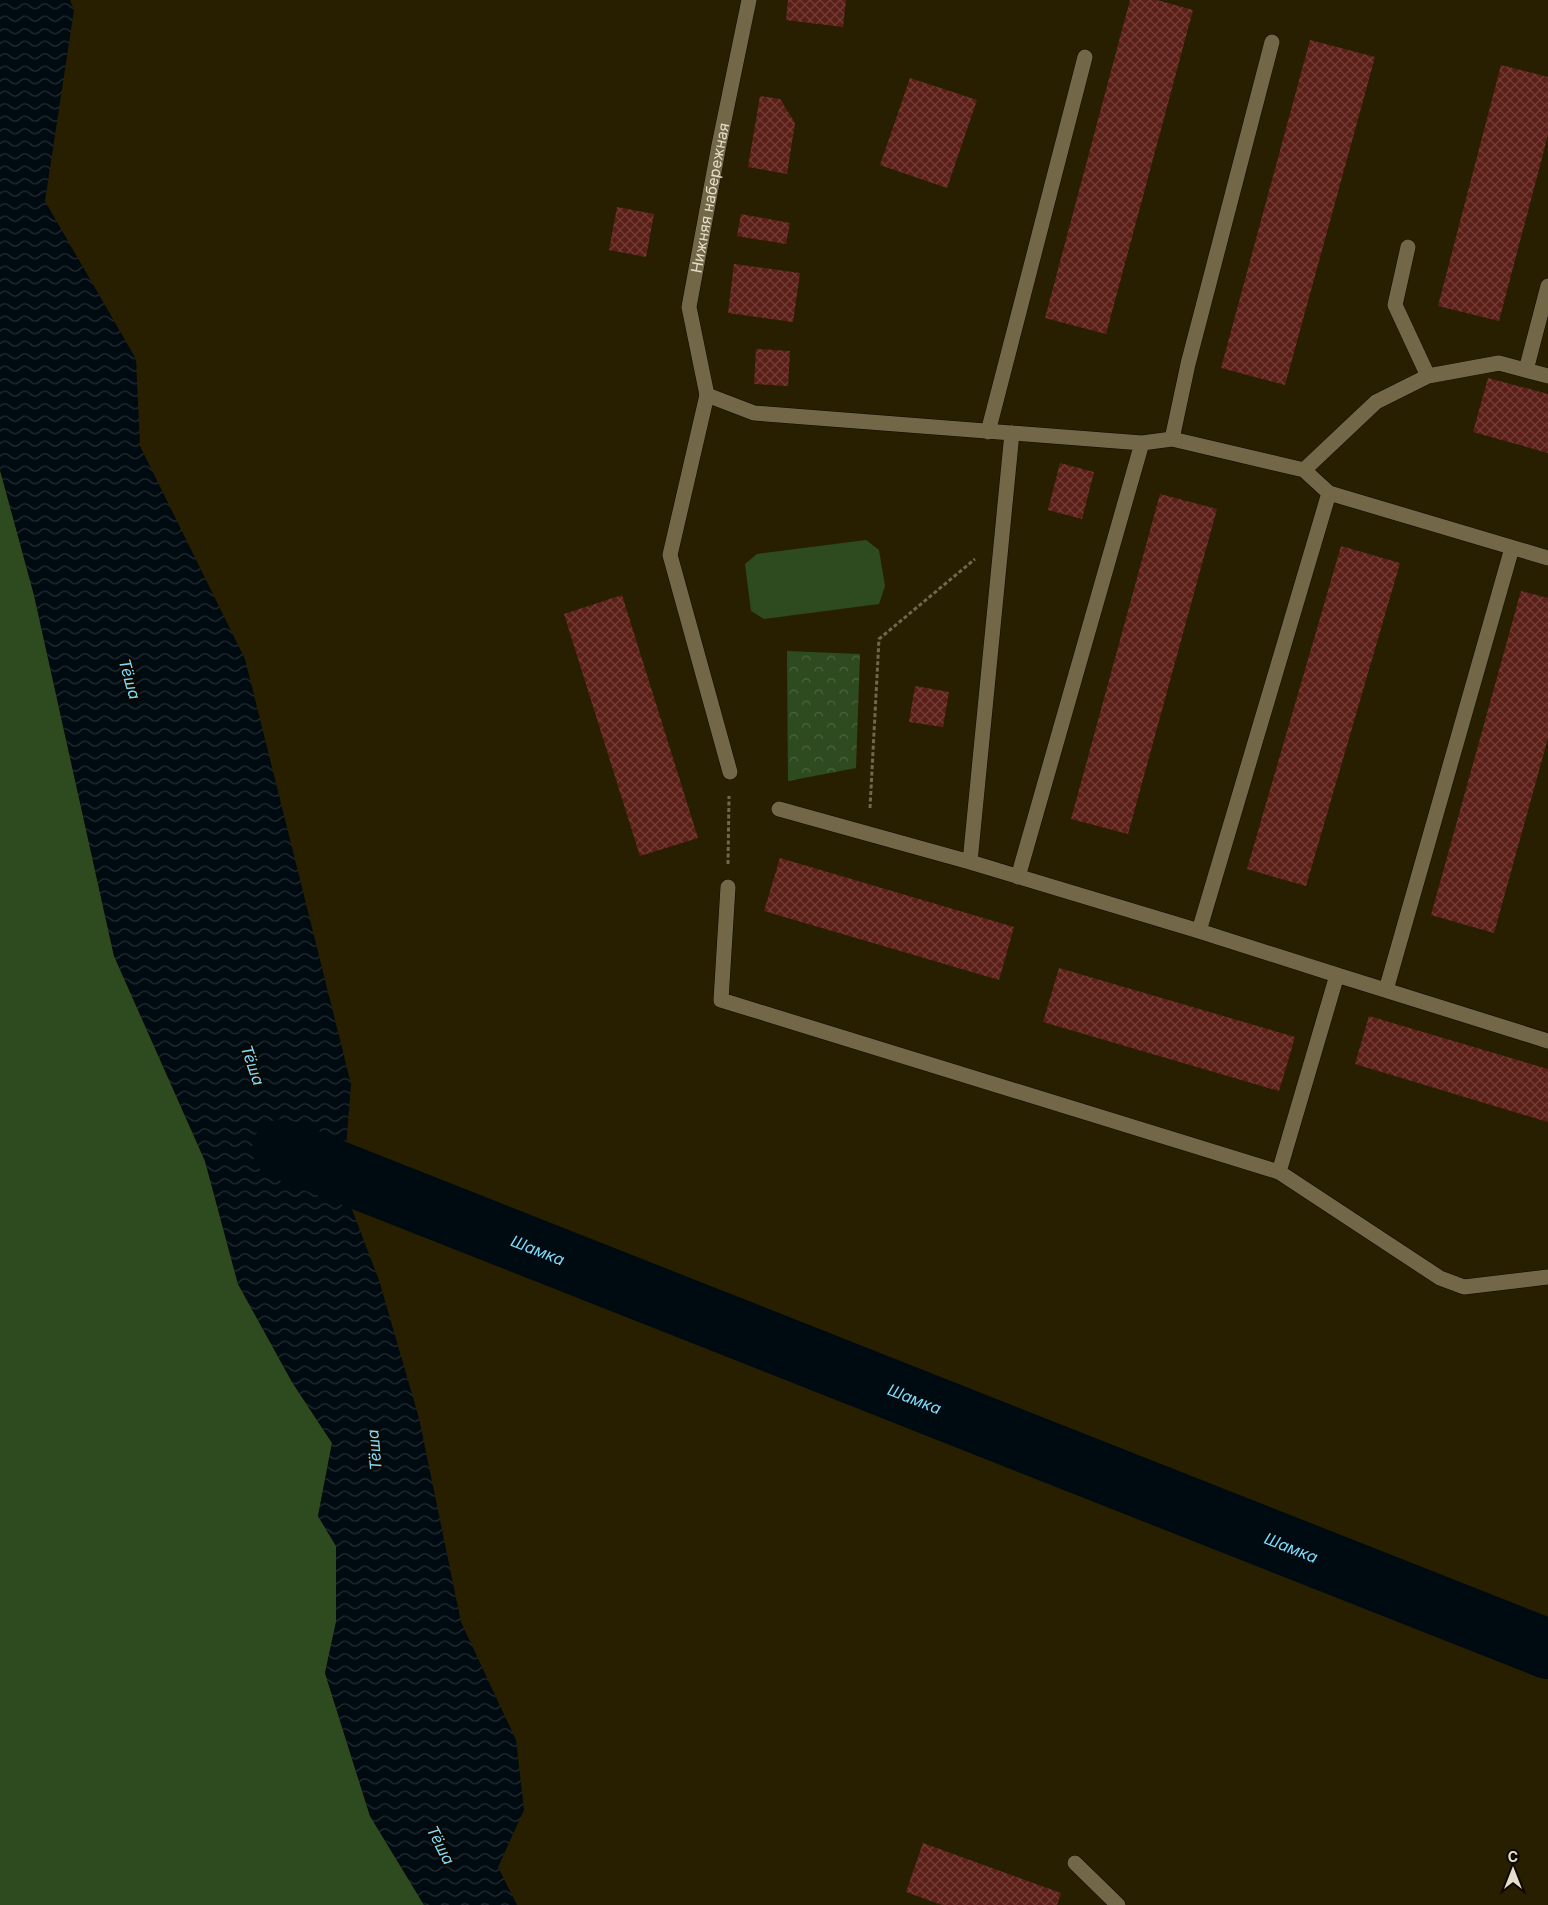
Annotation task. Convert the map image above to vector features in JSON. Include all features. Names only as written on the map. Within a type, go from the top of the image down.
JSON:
[{"type":"street","name":"Нижняя набережная","points":[[707,395],[689,307],[719,145],[749,0]]},
{"type":"street","points":[[1172,440],[1188,364],[1272,42]]},
{"type":"street","points":[[988,432],[1085,57]]},
{"type":"street","points":[[1408,246],[1395,305],[1428,376]]},
{"type":"street","points":[[1526,370],[1548,286]]},
{"type":"street","points":[[1304,470],[1376,402],[1428,376],[1499,363],[1548,376]]},
{"type":"street","points":[[730,772],[670,555],[707,395],[754,413],[1142,443],[1172,440],[1304,470],[1329,493],[1548,558]]},
{"type":"street","points":[[970,862],[1012,433]]},
{"type":"street","points":[[1018,877],[1142,443]]},
{"type":"street","points":[[1199,931],[1329,493]]},
{"type":"street","points":[[1386,990],[1512,548]]},
{"type":"street","points":[[779,809],[970,862],[1199,931],[1548,1041]]},
{"type":"street","points":[[728,887],[721,1000],[1279,1172],[1440,1278],[1464,1287],[1548,1277]]},
{"type":"street","points":[[1279,1172],[1338,976]]},
{"type":"street","points":[[1076,1863],[1118,1905]]},
{"type":"path","points":[[869,834],[879,639],[1002,536]]},
{"type":"path","points":[[728,887],[730,772]]},
{"type":"green space","points":[[0,470],[34,595],[114,956],[205,1161],[238,1284],[292,1382],[332,1443],[318,1516],[336,1546],[336,1622],[325,1673],[370,1816],[424,1905],[0,1905]]},
{"type":"green space","points":[[866,540],[879,550],[885,586],[879,604],[764,619],[751,611],[745,564],[757,554]]},
{"type":"green space","points":[[787,651],[860,654],[856,768],[788,781]]},
{"type":"water","name":"Тёша","points":[[0,0],[70,0],[74,10],[45,201],[136,359],[140,446],[245,659],[351,1084],[343,1186],[379,1280],[419,1418],[461,1622],[516,1740],[524,1810],[498,1867],[517,1905],[424,1905],[370,1816],[325,1673],[336,1622],[336,1546],[318,1516],[332,1443],[292,1382],[238,1284],[205,1161],[114,956],[34,595],[0,470]]},
{"type":"building","points":[[788,0],[846,0],[843,27],[786,20]]},
{"type":"building","points":[[1130,0],[1157,0],[1193,10],[1106,334],[1045,318]]},
{"type":"building","points":[[1310,40],[1375,57],[1285,385],[1221,368]]},
{"type":"building","points":[[1501,65],[1548,77],[1548,135],[1499,321],[1438,306]]},
{"type":"building","points":[[910,78],[977,100],[947,188],[880,165]]},
{"type":"building","points":[[760,96],[780,99],[795,123],[787,174],[748,167]]},
{"type":"building","points":[[617,207],[654,214],[646,257],[609,250]]},
{"type":"building","points":[[741,214],[790,223],[786,244],[737,236]]},
{"type":"building","points":[[734,264],[800,273],[793,322],[728,313]]},
{"type":"building","points":[[756,349],[790,351],[788,386],[754,384]]},
{"type":"building","points":[[1488,378],[1548,394],[1548,453],[1473,432]]},
{"type":"building","points":[[1060,463],[1094,472],[1082,519],[1048,510]]},
{"type":"building","points":[[1160,494],[1217,509],[1128,834],[1071,819]]},
{"type":"building","points":[[1341,546],[1400,563],[1306,886],[1247,869]]},
{"type":"building","points":[[1521,591],[1548,598],[1548,738],[1494,933],[1431,915]]},
{"type":"building","points":[[622,595],[698,838],[640,856],[564,614]]},
{"type":"building","points":[[915,686],[949,692],[943,727],[909,722]]},
{"type":"building","points":[[780,858],[1014,927],[999,980],[764,911]]},
{"type":"building","points":[[1059,968],[1295,1037],[1279,1091],[1043,1022]]},
{"type":"building","points":[[1369,1016],[1548,1069],[1548,1122],[1355,1064]]},
{"type":"building","points":[[923,1843],[1061,1893],[1057,1905],[942,1905],[906,1892]]},
{"type":"waterway","name":"Шамка","points":[[282,1149],[1548,1649]]}]
